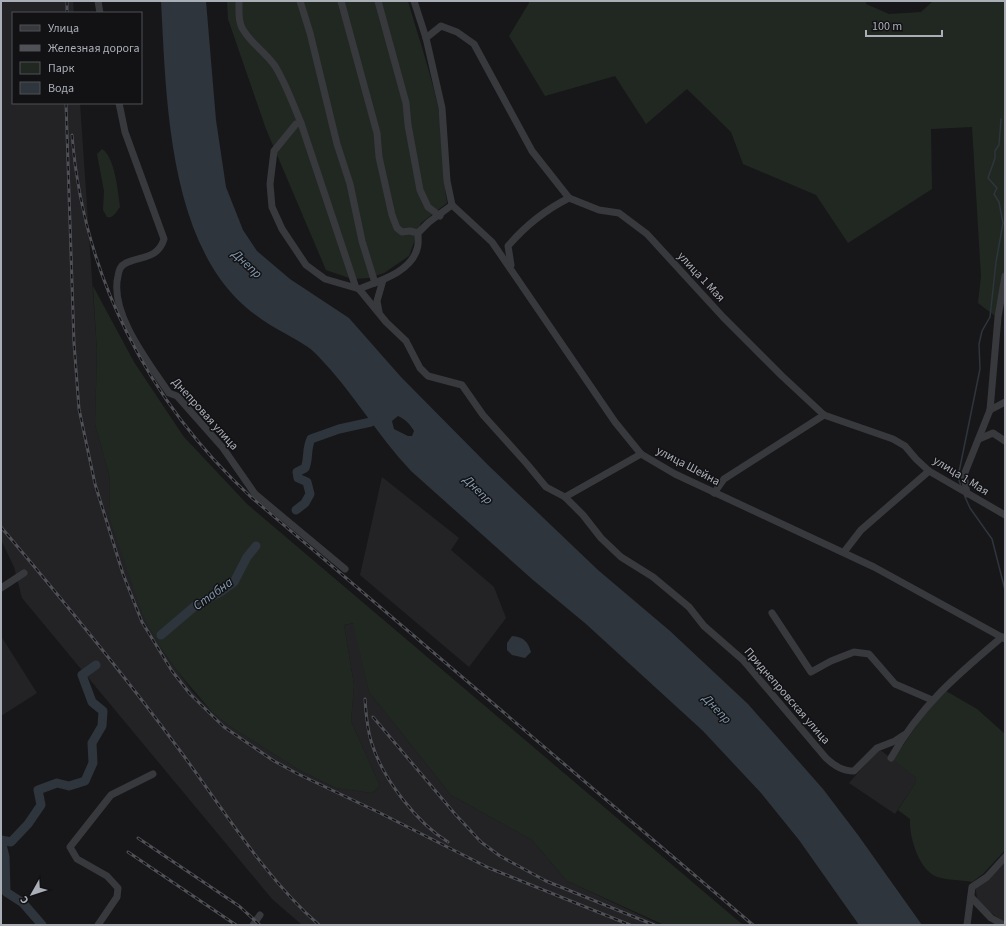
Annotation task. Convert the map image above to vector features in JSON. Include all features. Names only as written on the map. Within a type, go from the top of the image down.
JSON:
[{"type":"street","points":[[98,1],[100,12]]},
{"type":"street","points":[[239,1],[240,21],[244,32],[261,48],[274,65],[287,88],[301,123],[358,289]]},
{"type":"street","points":[[300,1],[312,40],[337,144],[350,184],[362,241],[375,283]]},
{"type":"street","points":[[341,1],[376,132],[379,157],[392,216],[397,228],[402,232],[410,230],[418,233]]},
{"type":"street","points":[[378,1],[406,103],[408,125],[420,190],[428,207],[440,216]]},
{"type":"street","points":[[301,123],[296,124],[274,151],[270,184],[272,207],[282,229],[306,265],[325,278],[358,289],[383,280],[404,269],[417,250],[418,233],[429,222],[440,216],[452,205],[447,181],[442,108],[426,38],[414,1]]},
{"type":"street","name":"улица 1 Мая","points":[[426,38],[441,26],[457,32],[474,44],[532,151],[569,198],[599,210],[619,213],[647,234],[723,317],[782,376],[824,415],[893,439],[905,446],[916,460],[929,470],[967,494],[1005,515]]},
{"type":"street","name":"Днепровая улица","points":[[119,104],[126,132],[164,239],[162,246],[153,255],[125,264],[120,268],[116,284],[118,307],[137,343],[169,393],[177,396],[223,448],[255,494],[345,569]]},
{"type":"street","points":[[511,267],[508,246],[512,241],[524,228],[551,206],[569,198]]},
{"type":"street","name":"улица Шейна","points":[[452,205],[492,242],[511,267],[615,422],[641,454],[675,474],[714,493],[844,552],[1003,638]]},
{"type":"street","points":[[967,494],[964,475],[990,410],[998,317],[1005,276]]},
{"type":"street","points":[[380,314],[377,301],[383,280]]},
{"type":"street","name":"Приднепровская улица","points":[[358,289],[406,341],[420,368],[428,376],[462,385],[483,415],[527,464],[546,488],[565,497],[583,515],[601,538],[621,557],[653,577],[689,607],[704,626],[743,660],[826,758],[835,766],[845,771],[854,771],[877,748],[895,742],[904,735]]},
{"type":"street","points":[[990,410],[1005,402]]},
{"type":"street","points":[[714,493],[724,479],[824,415]]},
{"type":"street","points":[[978,439],[993,433],[1005,441]]},
{"type":"street","points":[[565,497],[641,454]]},
{"type":"street","points":[[844,552],[861,530],[929,470]]},
{"type":"street","points":[[1,588],[24,573]]},
{"type":"street","points":[[772,612],[811,672],[831,661],[854,652],[869,654],[895,684],[932,700]]},
{"type":"street","points":[[891,758],[904,735],[947,683],[1003,638]]},
{"type":"street","points":[[98,925],[117,897],[118,888],[107,876],[77,859],[70,847],[111,796],[153,774]]},
{"type":"street","points":[[967,925],[972,887],[987,877],[1005,856]]},
{"type":"street","points":[[971,897],[991,918],[1004,925]]},
{"type":"street","points":[[253,925],[260,915]]},
{"type":"shaded area","points":[[1,1],[73,1],[74,12],[12,12],[12,104],[80,104],[97,352],[95,424],[110,479],[109,517],[162,650],[192,691],[212,712],[228,725],[301,771],[336,788],[372,793],[380,786],[351,721],[354,685],[344,625],[354,623],[369,692],[451,795],[532,840],[567,881],[661,925],[302,925],[272,899],[22,598],[14,567],[1,540]]},
{"type":"shaded area","points":[[382,477],[459,538],[451,550],[494,587],[506,618],[469,667],[360,575]]},
{"type":"shaded area","points":[[1,636],[37,693],[1,716]]},
{"type":"shaded area","points":[[879,749],[915,777],[916,782],[895,814],[849,783]]},
{"type":"shaded area","points":[[1005,858],[1005,923],[978,903],[975,886]]},
{"type":"green space","points":[[227,1],[408,1],[430,74],[440,118],[444,182],[447,203],[421,223],[409,256],[384,273],[369,278],[352,279],[326,270],[266,129],[228,19]]},
{"type":"green space","points":[[529,1],[866,1],[866,4],[889,14],[921,12],[933,1],[1005,1],[1005,299],[999,319],[978,303],[981,276],[972,127],[931,129],[932,189],[848,243],[816,195],[743,164],[731,132],[687,89],[646,124],[615,76],[545,96],[509,36]]},
{"type":"green space","points":[[102,149],[110,159],[117,184],[120,207],[111,217],[107,217],[103,210],[104,191],[97,154]]},
{"type":"green space","points":[[93,286],[134,362],[184,437],[247,504],[743,925],[664,925],[567,881],[532,840],[451,795],[369,692],[353,623],[344,625],[354,685],[351,721],[380,786],[372,793],[336,788],[301,771],[228,725],[212,712],[178,672],[162,650],[144,618],[109,517],[110,479],[95,424],[97,352]]},
{"type":"green space","points":[[946,691],[977,709],[1005,734],[1005,850],[983,874],[972,882],[938,877],[929,872],[919,858],[913,842],[910,819],[898,810],[916,782],[915,777],[893,760],[925,713]]},
{"type":"water","name":"Днепр","points":[[161,1],[206,1],[216,120],[226,187],[243,230],[257,251],[290,279],[349,318],[401,377],[489,466],[598,570],[670,631],[748,704],[823,789],[858,835],[922,925],[859,925],[799,840],[761,793],[703,731],[586,624],[533,580],[411,471],[387,443],[343,384],[315,352],[273,327],[237,299],[214,270],[197,236],[184,198],[175,159],[169,118]],"holes":[[[398,416],[411,426],[414,431],[412,436],[408,436],[394,429],[392,421]]]},
{"type":"water","points":[[512,636],[522,639],[528,645],[531,652],[525,658],[512,655],[507,650],[507,643]]},
{"type":"waterway","points":[[961,486],[958,477],[980,369],[979,344],[982,331],[990,317],[996,262],[1003,223],[999,202],[994,194],[997,188],[988,178],[995,158],[995,151],[999,145],[1001,119]]},
{"type":"waterway","name":"Стабна","points":[[296,510],[305,503],[310,494],[307,482],[298,478],[297,472],[305,468],[311,439],[339,429],[371,422],[375,411]]},
{"type":"waterway","points":[[965,497],[970,508],[992,539],[1005,590]]},
{"type":"waterway","name":"Стабна","points":[[161,635],[195,606],[222,591],[234,582],[247,557],[256,546]]},
{"type":"waterway","name":"Стабна","points":[[1,840],[11,842],[28,824],[41,805],[38,790],[57,783],[69,786],[85,781],[93,763],[92,743],[102,726],[103,711],[92,702],[82,675],[96,665]]},
{"type":"waterway","points":[[1,840],[5,857],[6,892],[23,903],[42,925]]},
{"type":"railway","points":[[67,1],[67,12]]},
{"type":"railway","points":[[66,104],[74,343],[79,409],[95,484],[123,574],[142,622],[172,671],[190,694],[224,727],[274,761],[489,868],[630,925]]},
{"type":"railway","points":[[72,135],[79,187],[90,237],[106,286],[127,333],[152,378],[181,420],[214,460],[251,497],[753,925]]},
{"type":"railway","points":[[1,527],[135,692],[178,748],[244,841],[280,885],[319,925]]},
{"type":"railway","points":[[365,699],[370,739],[384,771],[402,799],[413,812],[436,834],[448,842]]},
{"type":"railway","points":[[373,717],[455,814],[481,842],[500,856],[546,881],[654,925]]},
{"type":"railway","points":[[138,838],[239,906],[260,925]]},
{"type":"railway","points":[[128,852],[236,925]]}]
